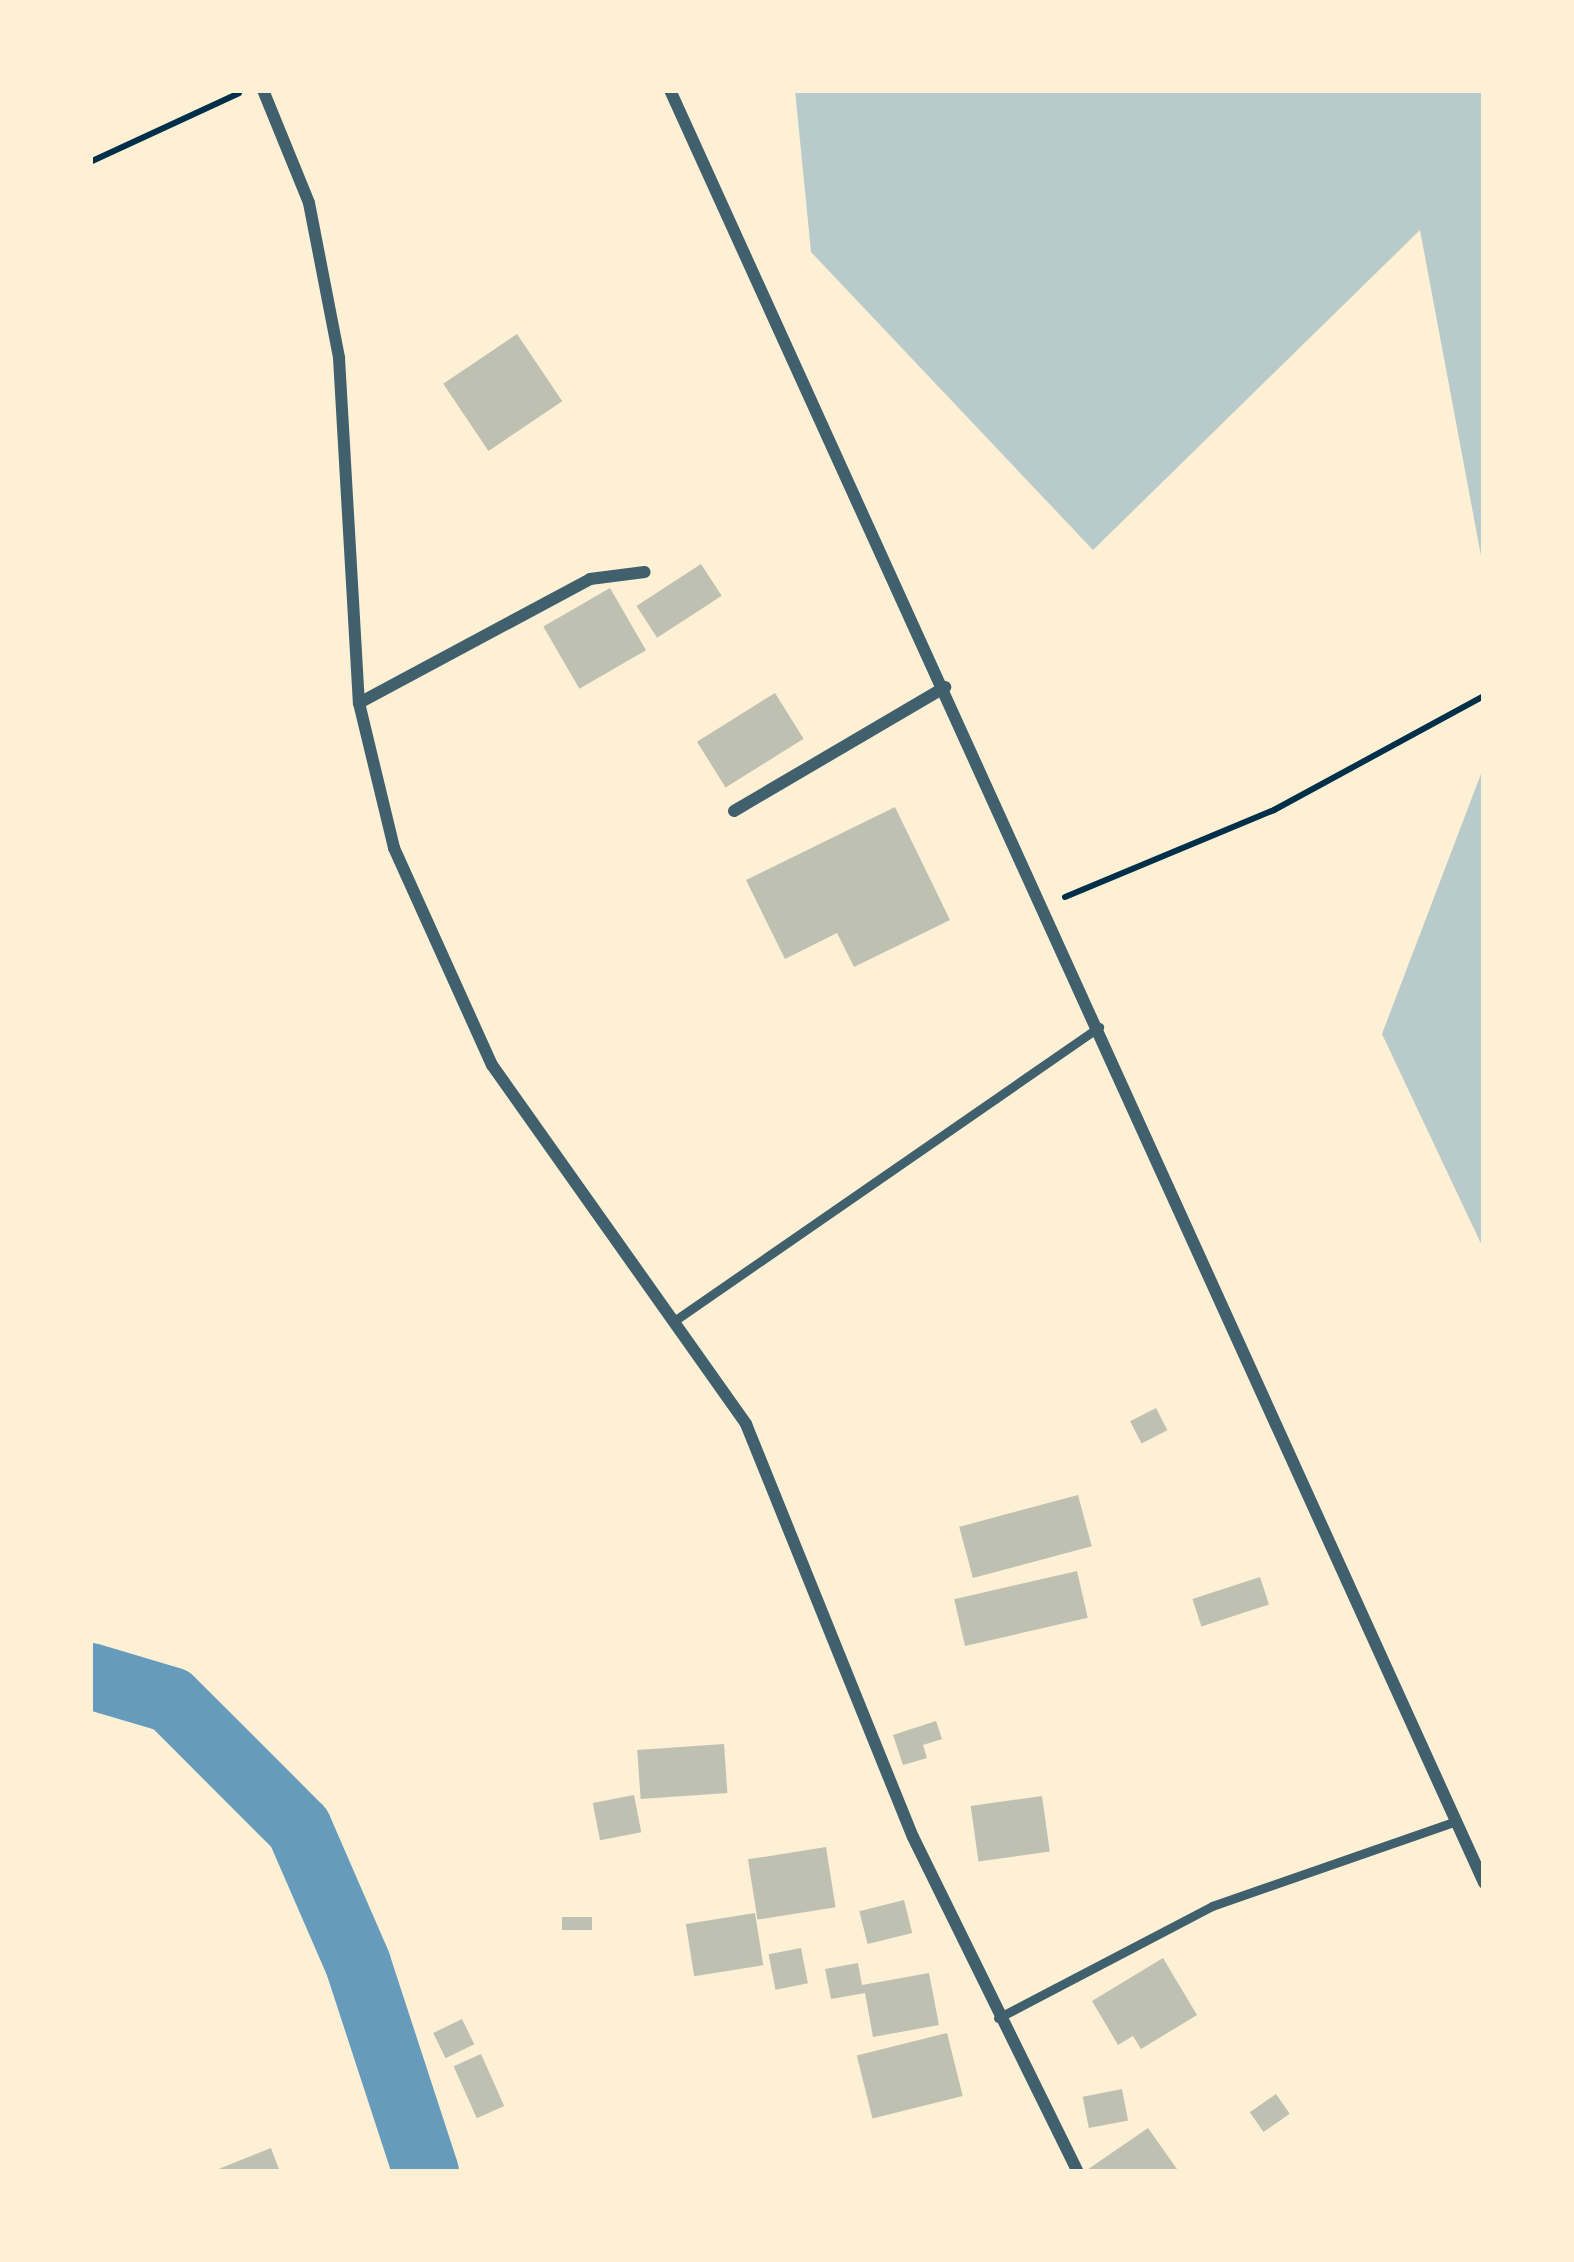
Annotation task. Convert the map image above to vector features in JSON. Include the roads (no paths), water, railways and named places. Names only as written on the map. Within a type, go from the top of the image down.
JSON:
[{"type":"street","points":[[263,90],[309,203],[339,358],[359,703],[394,848],[492,1065],[746,1424],[913,1837],[998,2018],[1078,2172]]},
{"type":"street","points":[[670,90],[1100,1026],[1484,1883]]},
{"type":"street","points":[[359,703],[590,579],[645,572]]},
{"type":"street","points":[[734,811],[945,687]]},
{"type":"lane","points":[[674,1322],[1100,1026]]},
{"type":"lane","points":[[998,2018],[1212,1906],[1456,1820]]},
{"type":"waterway","points":[[90,1676],[171,1700],[299,1828],[358,1964],[426,2172]]}]
